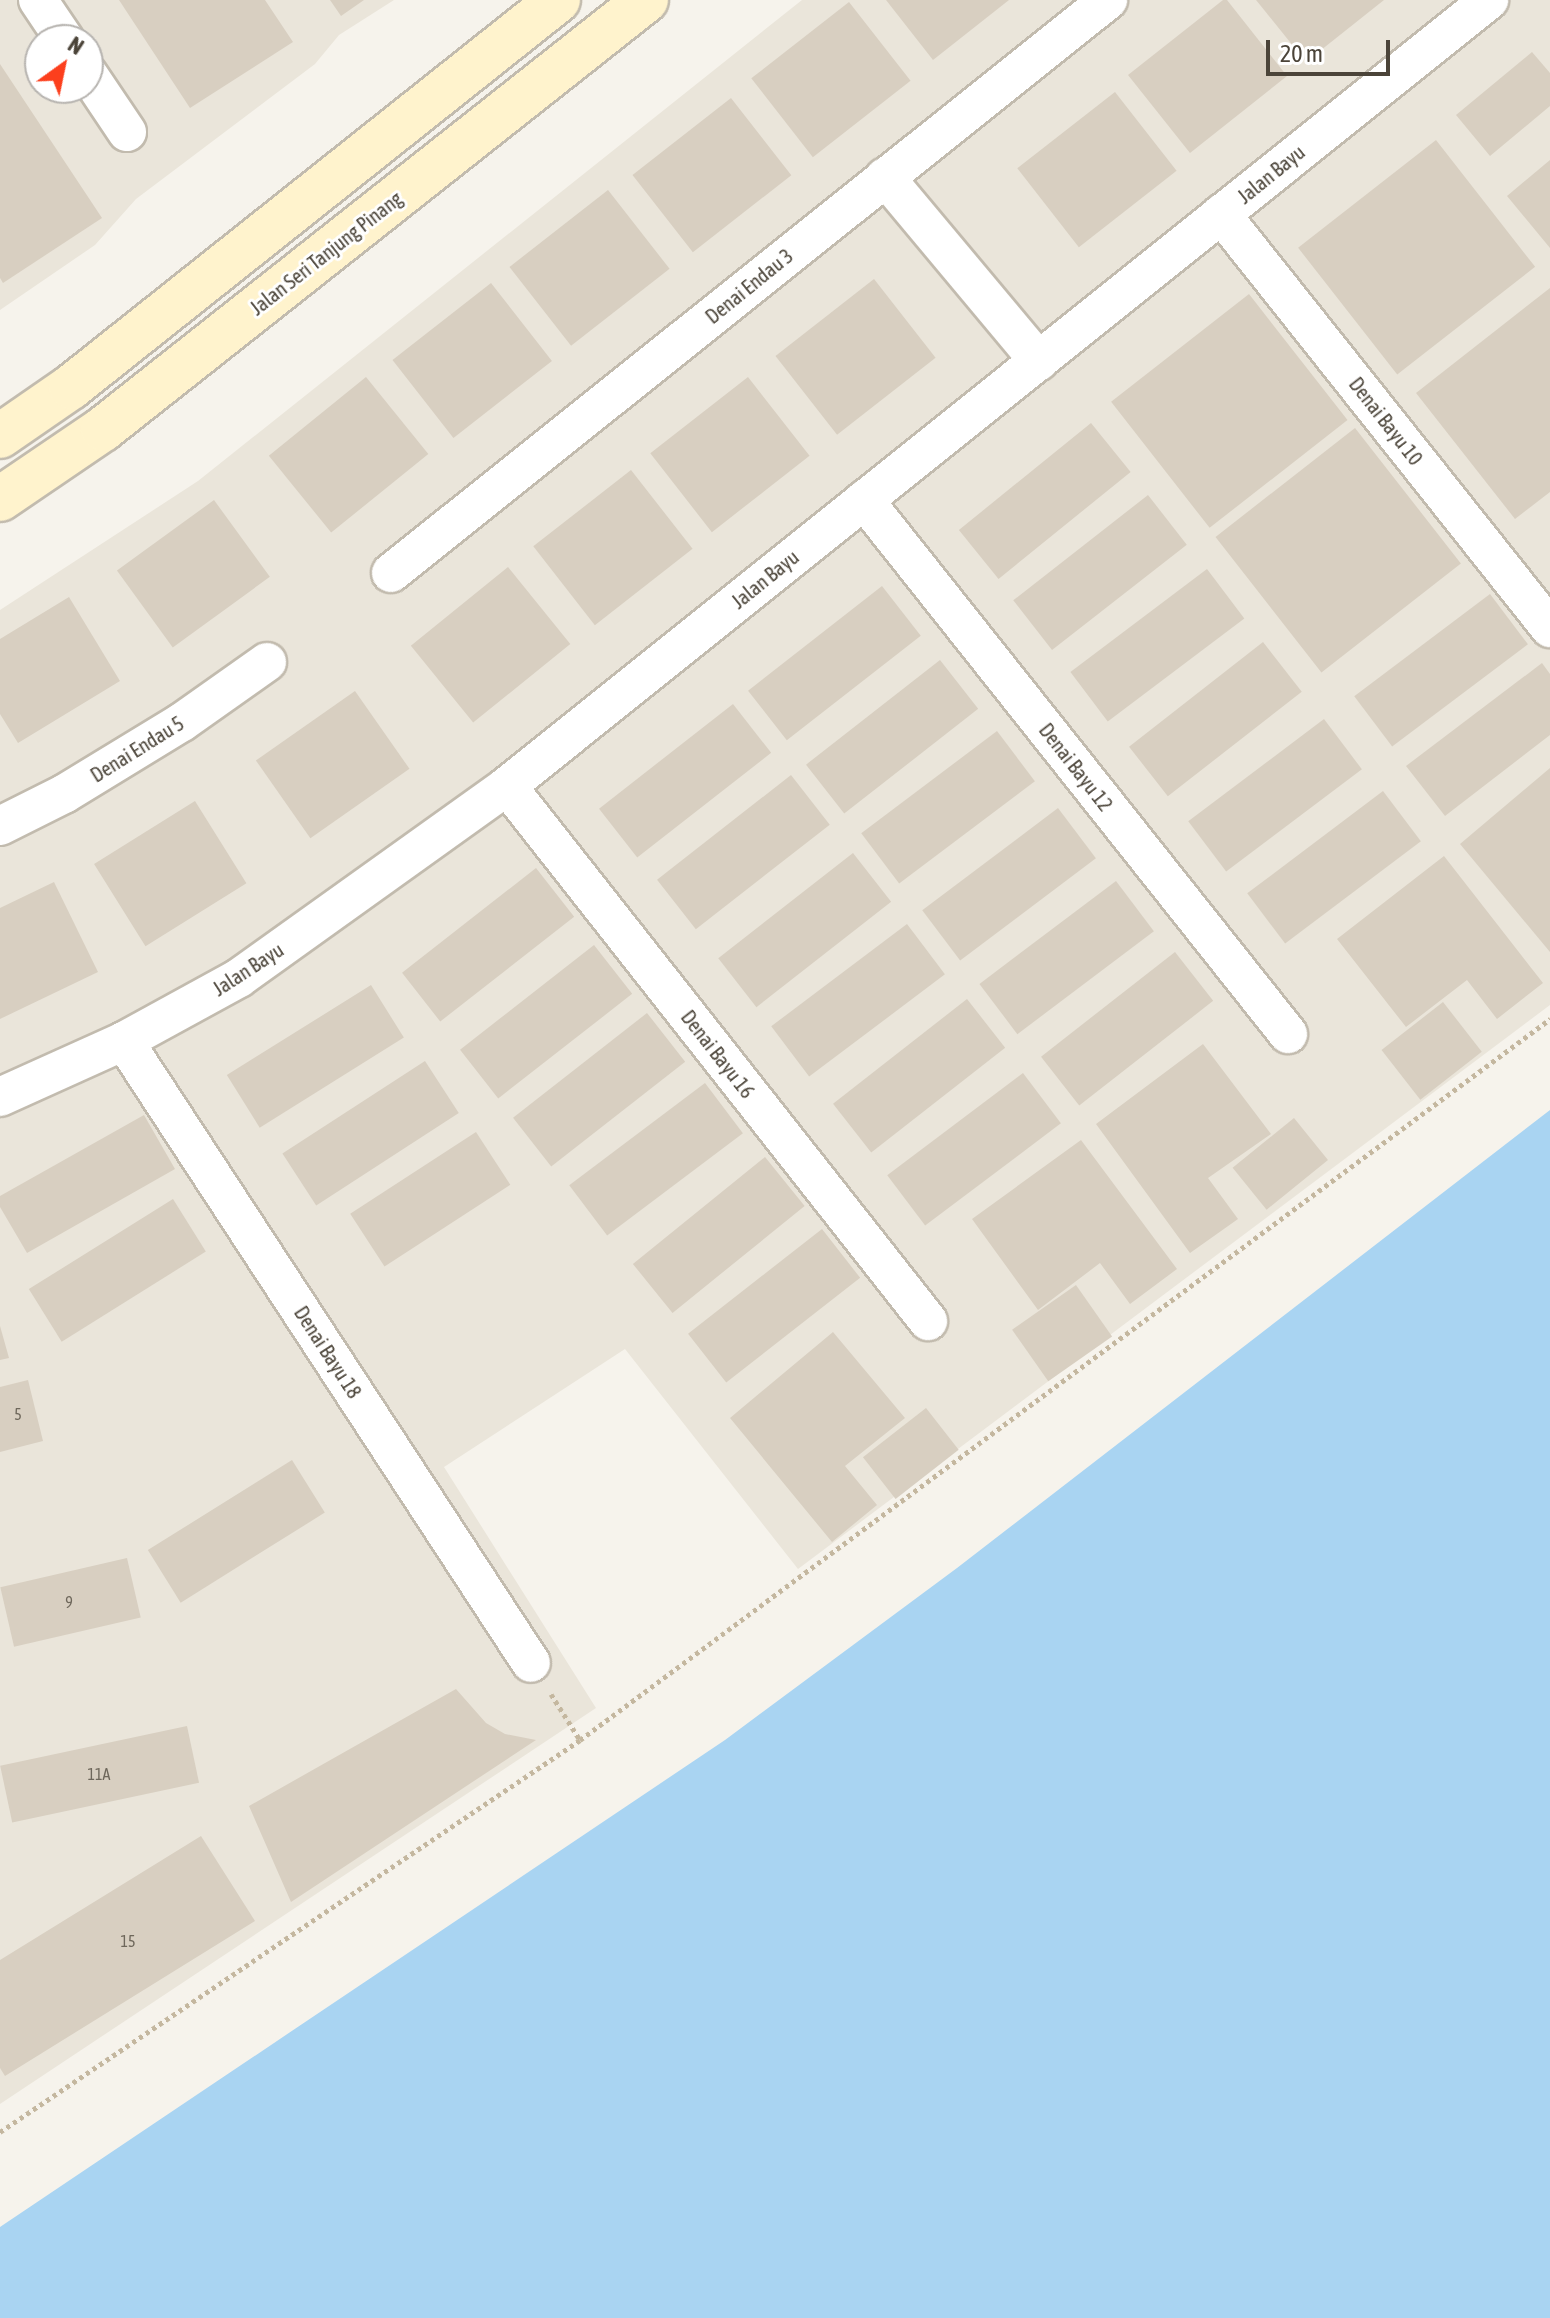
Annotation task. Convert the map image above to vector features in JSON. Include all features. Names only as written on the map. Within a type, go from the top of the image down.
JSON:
[{"type":"main road","points":[[0,436],[71,387],[558,0]]},
{"type":"main road","name":"Jalan Seri Tanjung Pinang","points":[[0,499],[103,429],[646,0]]},
{"type":"street","points":[[38,0],[54,24]]},
{"type":"street","name":"Denai Endau 3","points":[[391,573],[1108,0]]},
{"type":"street","name":"Jalan Bayu","points":[[0,1097],[124,1041],[239,978],[507,786],[1489,0]]},
{"type":"street","points":[[104,98],[127,132]]},
{"type":"street","points":[[885,177],[1039,361]]},
{"type":"street","name":"Denai Bayu 10","points":[[1221,214],[1550,628]]},
{"type":"street","name":"Denai Bayu 12","points":[[864,500],[1288,1034]]},
{"type":"street","name":"Denai Endau 5","points":[[0,826],[64,794],[182,722],[267,662]]},
{"type":"street","name":"Denai Bayu 16","points":[[507,786],[928,1321]]},
{"type":"street","name":"Denai Bayu 18","points":[[124,1041],[531,1663]]},
{"type":"path","points":[[0,2132],[580,1740],[1550,1019]]},
{"type":"path","points":[[531,1663],[580,1740]]},
{"type":"shaded area","points":[[0,0],[394,0],[339,35],[315,64],[136,199],[95,245],[0,310]]},
{"type":"shaded area","points":[[802,0],[1550,0],[1550,1005],[798,1569],[625,1349],[444,1467],[596,1708],[0,2104],[0,610],[198,481]]},
{"type":"water","points":[[1550,1110],[1550,2318],[0,2318],[0,2227],[725,1740],[957,1568]]},
{"type":"building","points":[[119,0],[265,0],[293,42],[190,108]]},
{"type":"building","points":[[330,0],[364,0],[341,16]]},
{"type":"building","points":[[886,0],[1009,0],[933,60]]},
{"type":"building","points":[[1223,0],[1227,0],[1287,76],[1190,153],[1128,75]]},
{"type":"building","points":[[1256,0],[1384,0],[1306,62]]},
{"type":"building","points":[[849,2],[911,81],[813,157],[751,78]]},
{"type":"building","points":[[1532,52],[1550,73],[1550,106],[1490,156],[1456,115]]},
{"type":"building","points":[[0,64],[102,218],[3,283],[0,278]]},
{"type":"building","points":[[1115,92],[1177,171],[1079,247],[1017,168]]},
{"type":"building","points":[[731,98],[791,175],[693,252],[632,175]]},
{"type":"building","points":[[1436,140],[1535,267],[1397,375],[1298,248]]},
{"type":"building","points":[[1550,160],[1550,248],[1507,196]]},
{"type":"building","points":[[608,190],[670,269],[571,346],[509,267]]},
{"type":"building","points":[[874,279],[936,358],[837,435],[775,356]]},
{"type":"building","points":[[491,283],[552,361],[453,438],[392,360]]},
{"type":"building","points":[[1550,288],[1550,492],[1515,519],[1416,393]]},
{"type":"building","points":[[1249,294],[1348,420],[1210,528],[1111,402]]},
{"type":"building","points":[[366,377],[428,454],[331,533],[269,456]]},
{"type":"building","points":[[748,377],[810,456],[712,532],[650,453]]},
{"type":"building","points":[[1091,423],[1131,472],[999,579],[959,530]]},
{"type":"building","points":[[1355,428],[1461,564],[1321,673],[1216,537]]},
{"type":"building","points":[[631,470],[693,549],[595,625],[533,546]]},
{"type":"building","points":[[1148,495],[1187,545],[1052,650],[1013,600]]},
{"type":"building","points":[[214,500],[270,577],[173,647],[117,571]]},
{"type":"building","points":[[508,567],[570,644],[473,723],[411,646]]},
{"type":"building","points":[[1207,569],[1244,619],[1108,721],[1070,672]]},
{"type":"building","points":[[882,586],[921,636],[787,740],[748,691]]},
{"type":"building","points":[[1490,594],[1528,644],[1392,747],[1354,696]]},
{"type":"building","points":[[69,597],[120,681],[18,743],[0,714],[0,639]]},
{"type":"building","points":[[1263,642],[1302,692],[1168,796],[1129,747]]},
{"type":"building","points":[[940,660],[978,709],[844,814],[806,765]]},
{"type":"building","points":[[1542,663],[1550,674],[1550,735],[1445,816],[1406,766]]},
{"type":"building","points":[[355,691],[409,769],[310,838],[256,760]]},
{"type":"building","points":[[733,704],[771,753],[637,858],[599,809]]},
{"type":"building","points":[[1324,719],[1362,769],[1226,872],[1188,821]]},
{"type":"building","points":[[997,731],[1035,781],[899,884],[861,833]]},
{"type":"building","points":[[1550,768],[1550,952],[1460,844]]},
{"type":"building","points":[[791,775],[830,825],[696,929],[657,880]]},
{"type":"building","points":[[1383,791],[1421,841],[1285,944],[1247,893]]},
{"type":"building","points":[[195,801],[246,883],[145,946],[94,864]]},
{"type":"building","points":[[1058,808],[1096,858],[960,961],[922,910]]},
{"type":"building","points":[[853,853],[891,902],[756,1007],[718,958]]},
{"type":"building","points":[[1444,856],[1543,983],[1497,1019],[1467,980],[1406,1027],[1337,939]]},
{"type":"building","points":[[536,868],[574,917],[440,1022],[402,973]]},
{"type":"building","points":[[1116,881],[1154,931],[1017,1034],[979,984]]},
{"type":"building","points":[[54,882],[98,972],[0,1019],[0,908]]},
{"type":"building","points":[[907,924],[945,974],[809,1077],[771,1026]]},
{"type":"building","points":[[594,945],[632,994],[498,1099],[460,1050]]},
{"type":"building","points":[[1175,952],[1213,1001],[1079,1106],[1041,1057]]},
{"type":"building","points":[[371,985],[404,1038],[260,1128],[227,1075]]},
{"type":"building","points":[[967,999],[1005,1048],[871,1153],[833,1104]]},
{"type":"building","points":[[1443,1002],[1482,1052],[1420,1100],[1382,1050]]},
{"type":"building","points":[[647,1013],[685,1062],[551,1167],[513,1118]]},
{"type":"building","points":[[1203,1044],[1271,1134],[1208,1178],[1238,1219],[1190,1253],[1096,1124]]},
{"type":"building","points":[[425,1061],[459,1113],[316,1206],[282,1154]]},
{"type":"building","points":[[1023,1073],[1061,1123],[925,1226],[887,1175]]},
{"type":"building","points":[[705,1083],[743,1133],[607,1236],[569,1185]]},
{"type":"building","points":[[144,1115],[175,1169],[27,1253],[0,1207],[0,1196]]},
{"type":"building","points":[[1294,1118],[1328,1160],[1267,1210],[1233,1168]]},
{"type":"building","points":[[476,1132],[510,1185],[385,1267],[350,1214]]},
{"type":"building","points":[[1081,1140],[1177,1269],[1130,1304],[1100,1263],[1038,1310],[972,1219]]},
{"type":"building","points":[[765,1157],[805,1206],[673,1313],[633,1264]]},
{"type":"building","points":[[173,1199],[206,1252],[62,1342],[29,1289]]},
{"type":"building","points":[[822,1229],[860,1278],[726,1383],[688,1334]]},
{"type":"building","points":[[1076,1285],[1112,1337],[1048,1381],[1012,1330]]},
{"type":"building","points":[[0,1326],[9,1358],[0,1360]]},
{"type":"building","points":[[833,1332],[905,1418],[845,1466],[877,1505],[832,1542],[730,1418]]},
{"type":"building","points":[[28,1380],[43,1441],[0,1452],[0,1387]]},
{"type":"building","points":[[926,1408],[959,1450],[896,1499],[863,1457]]},
{"type":"building","points":[[292,1460],[325,1513],[181,1603],[148,1550]]},
{"type":"building","points":[[127,1558],[141,1617],[14,1647],[0,1587]]},
{"type":"building","points":[[456,1689],[486,1723],[505,1734],[536,1740],[291,1902],[249,1806]]},
{"type":"building","points":[[187,1726],[199,1783],[12,1822],[0,1766]]},
{"type":"building","points":[[201,1836],[255,1921],[5,2076],[0,2068],[0,1960]]}]
